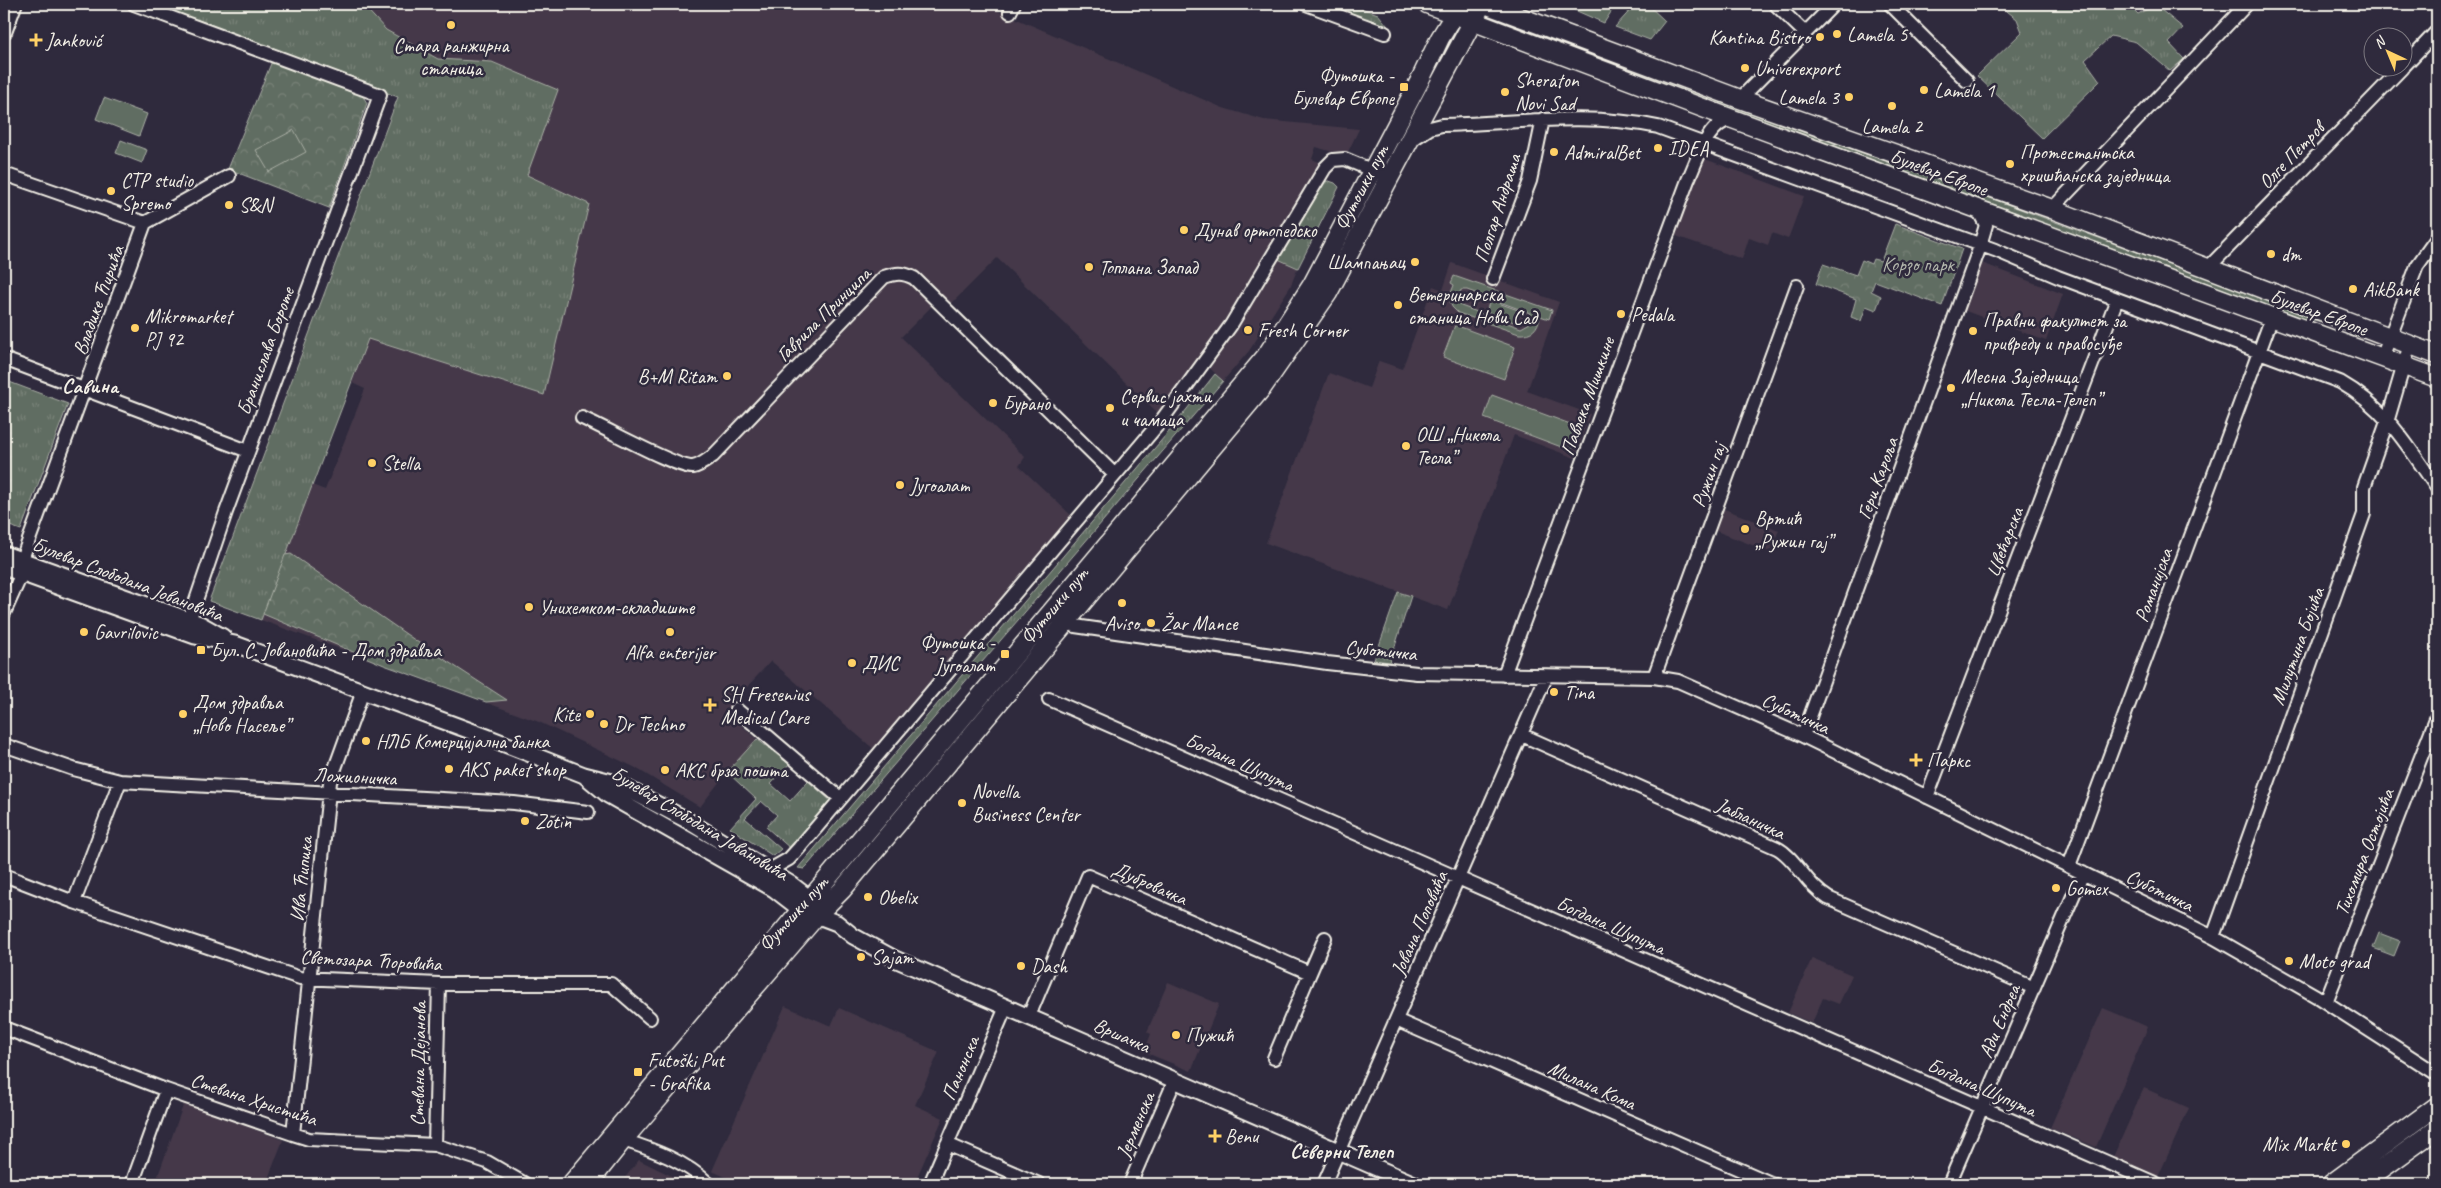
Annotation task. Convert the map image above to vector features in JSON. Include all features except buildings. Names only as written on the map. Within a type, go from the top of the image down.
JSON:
[{"type":"main road","name":"Булевар Европе","points":[[1427,4],[1457,9],[1473,21],[1700,107],[2437,378]]},
{"type":"main road","name":"Булевар Европе","points":[[1484,4],[1740,99],[2052,209],[2437,355]]},
{"type":"main road","name":"Футошки пут","points":[[588,1184],[623,1140],[818,914],[842,890],[1262,388],[1328,293],[1473,21],[1484,4]]},
{"type":"main road","name":"Футошки пут","points":[[571,1184],[1266,356],[1312,285],[1457,9]]},
{"type":"main road","points":[[2331,1184],[2437,1106]]},
{"type":"main road","points":[[2362,1184],[2437,1129]]},
{"type":"street","points":[[4,31],[14,4]]},
{"type":"street","name":"Бранислава Бороте","points":[[134,4],[380,95],[248,451],[189,620]]},
{"type":"street","points":[[1306,4],[1385,33]]},
{"type":"street","points":[[1775,4],[1805,34]]},
{"type":"street","points":[[1740,99],[1834,4]]},
{"type":"street","points":[[1890,4],[1967,81]]},
{"type":"street","points":[[2052,209],[2240,6]]},
{"type":"street","name":"Олге Петров","points":[[2414,55],[2437,31]]},
{"type":"street","name":"Олге Петров","points":[[2208,268],[2392,78]]},
{"type":"street","points":[[1428,105],[1427,113],[1430,120],[1442,125]]},
{"type":"street","points":[[1700,107],[1710,117],[1713,126],[1712,132]]},
{"type":"street","name":"Полгар Андраша","points":[[1442,125],[1543,119],[1597,118],[1628,120],[1658,127],[1706,144]]},
{"type":"street","name":"Полгар Андраша","points":[[1493,279],[1530,181],[1543,119]]},
{"type":"street","points":[[1712,132],[1721,123],[1732,119]]},
{"type":"street","points":[[1410,141],[1430,128],[1442,125]]},
{"type":"street","name":"Павлека Мишкине","points":[[1504,675],[1688,180],[1712,132]]},
{"type":"street","points":[[1706,144],[1983,238],[2116,299],[2340,382],[2357,392],[2388,419],[2437,488]]},
{"type":"street","points":[[768,870],[788,859],[1161,421],[1231,325],[1325,168],[1333,160],[1345,159],[1390,178]]},
{"type":"street","points":[[4,174],[145,223],[229,176]]},
{"type":"street","points":[[1976,208],[1986,221],[1983,238]]},
{"type":"street","points":[[1983,238],[1992,223],[2003,218]]},
{"type":"street","name":"Владике Ћирића","points":[[4,613],[145,223]]},
{"type":"street","name":"Гери Кароља","points":[[1803,736],[1983,238]]},
{"type":"street","points":[[2382,358],[2417,266],[2437,238]]},
{"type":"street","name":"Гаврила Принципа","points":[[582,418],[668,459],[692,467],[699,465],[713,456],[884,277],[897,272],[914,278],[1115,475]]},
{"type":"street","name":"Ружин гај","points":[[1654,677],[1797,286]]},
{"type":"street","name":"Цвећарска","points":[[1927,798],[2116,299]]},
{"type":"street","name":"Романијска","points":[[2069,866],[2272,317]]},
{"type":"street","name":"Милутина Бојића","points":[[2213,937],[2364,514],[2364,487],[2388,419],[2410,344]]},
{"type":"street","points":[[4,359],[248,451]]},
{"type":"street","name":"Булевар Слободана Јовановића","points":[[4,554],[22,566],[196,636],[236,644]]},
{"type":"street","name":"Булевар Слободана Јовановића","points":[[4,566],[22,566],[189,620],[236,644],[515,747],[584,775],[616,783],[685,819],[768,870],[818,914]]},
{"type":"street","points":[[1062,601],[1059,610],[1067,622]]},
{"type":"street","name":"Суботичка","points":[[1067,622],[1075,626],[1327,663],[1417,673],[1546,677],[1654,677],[1678,681],[1803,736],[2213,937],[2326,1002],[2437,1074]]},
{"type":"street","name":"Јована Поповића","points":[[1324,1184],[1546,677]]},
{"type":"street","name":"Ива Ћипика","points":[[293,1134],[328,793],[330,782],[363,691]]},
{"type":"street","name":"Богдана Шупута","points":[[1049,699],[2157,1184]]},
{"type":"street","points":[[736,709],[840,798]]},
{"type":"street","name":"Тихомира Остојића","points":[[2326,1002],[2437,716]]},
{"type":"street","name":"Јабланичка","points":[[1522,735],[1777,848],[1786,855],[1815,891],[2034,988]]},
{"type":"street","name":"Ложионичка","points":[[4,745],[73,769],[120,781],[514,803],[588,812]]},
{"type":"street","name":"Булевар Слободана Јовановића","points":[[584,775],[608,795],[774,889],[805,904]]},
{"type":"street","points":[[74,902],[120,781]]},
{"type":"street","name":"Ади Ендреа","points":[[1949,1184],[2083,873]]},
{"type":"street","name":"Светозара Ћоровића","points":[[4,875],[74,902],[300,978],[439,984],[610,984],[650,1018]]},
{"type":"street","name":"Дубровачка","points":[[1029,1016],[1088,876],[1310,973]]},
{"type":"street","name":"Вршачка","points":[[818,914],[837,923],[853,936],[895,959],[1414,1184]]},
{"type":"street","points":[[1274,1058],[1325,938]]},
{"type":"street","name":"Стевана Дејанова","points":[[436,1145],[439,984]]},
{"type":"street","name":"Панонска","points":[[930,1184],[1006,1006]]},
{"type":"street","name":"Милана Кома","points":[[1396,1020],[1773,1184]]},
{"type":"street","name":"Стевана Христића","points":[[4,1028],[166,1090],[309,1139],[436,1145],[493,1164],[525,1184]]},
{"type":"street","name":"Јерменска","points":[[1130,1184],[1174,1080]]},
{"type":"street","points":[[132,1184],[166,1090]]},
{"type":"street","points":[[623,1140],[643,1146],[683,1164],[709,1184]]},
{"type":"street","points":[[948,1144],[1039,1184]]},
{"type":"shaded area","points":[[362,4],[982,4],[1223,108],[1264,120],[1359,129],[1346,156],[1316,147],[1312,159],[1319,162],[1296,206],[1228,321],[1159,415],[997,258],[951,304],[942,296],[901,337],[1025,457],[1019,466],[1074,518],[876,751],[771,661],[725,711],[757,739],[727,772],[700,807],[634,767],[539,722],[261,620],[312,485],[325,490],[365,389],[352,383],[368,338],[543,395],[589,204],[526,175],[558,90],[492,62],[439,59],[386,30]]},
{"type":"shaded area","points":[[1705,159],[1804,196],[1788,239],[1772,233],[1768,245],[1749,238],[1742,259],[1673,235]]},
{"type":"shaded area","points":[[1278,259],[1298,268],[1290,287],[1249,351],[1223,381],[1210,368]]},
{"type":"shaded area","name":"ОШ „Никола Тесла”","points":[[1452,263],[1559,302],[1527,391],[1590,414],[1575,458],[1514,435],[1448,610],[1266,543],[1329,373],[1369,388],[1379,361],[1402,369],[1433,286],[1443,290]]},
{"type":"shaded area","points":[[1982,263],[2063,294],[2046,341],[1963,310]]},
{"type":"shaded area","name":"Вртић „Ружин гај”","points":[[1719,507],[1779,530],[1770,552],[1711,529]]},
{"type":"shaded area","points":[[1812,958],[1852,975],[1839,1004],[1823,998],[1812,1023],[1788,1013]]},
{"type":"shaded area","points":[[1168,982],[1219,1004],[1191,1071],[1144,1052],[1151,1034],[1147,1032]]},
{"type":"shaded area","points":[[785,1006],[831,1026],[839,1008],[939,1052],[915,1105],[943,1118],[914,1184],[728,1184],[728,1178],[712,1171]]},
{"type":"shaded area","points":[[2103,1008],[2148,1027],[2096,1147],[2050,1128]]},
{"type":"shaded area","points":[[2144,1088],[2189,1108],[2158,1177],[2113,1157]]},
{"type":"shaded area","points":[[184,1103],[283,1140],[266,1184],[155,1184]]},
{"type":"shaded area","points":[[639,1160],[688,1184],[620,1184]]},
{"type":"green space","points":[[153,4],[362,4],[386,30],[438,59],[492,62],[558,90],[527,175],[589,204],[544,395],[368,339],[261,620],[209,601],[398,97]]},
{"type":"green space","points":[[1321,4],[1350,4],[1378,14],[1391,30]]},
{"type":"green space","points":[[1561,4],[1616,4],[1604,23]]},
{"type":"green space","points":[[1636,4],[1647,4],[1665,21],[1650,40],[1615,27]]},
{"type":"green space","points":[[1998,4],[2128,4],[2138,14],[2155,5],[2183,28],[2169,43],[2184,59],[2170,71],[2136,42],[2111,36],[2085,60],[2100,81],[2042,138],[1977,76],[2022,32],[2017,19]]},
{"type":"green space","points":[[1498,20],[1581,52],[1647,72],[2363,335],[2362,338],[2324,322],[2302,318],[1497,22]]},
{"type":"green space","points":[[272,61],[361,93],[367,103],[329,208],[228,169]]},
{"type":"green space","points":[[104,98],[147,114],[139,136],[96,119]]},
{"type":"green space","points":[[294,130],[306,152],[269,172],[256,150]]},
{"type":"green space","points":[[121,140],[147,150],[142,163],[116,153]]},
{"type":"green space","points":[[1329,181],[1339,187],[1298,268],[1278,259],[1321,182]]},
{"type":"green space","name":"Корзо парк","points":[[1895,224],[1962,249],[1942,306],[1875,281],[1871,291],[1881,296],[1876,310],[1866,306],[1861,321],[1851,317],[1856,299],[1816,284],[1823,264],[1856,275],[1862,260],[1871,264],[1873,259],[1881,261]]},
{"type":"green space","points":[[1454,276],[1552,310],[1549,319],[1540,316],[1534,330],[1519,334],[1458,313],[1452,307],[1449,298],[1454,285],[1451,283]],"holes":[[[1461,290],[1467,290],[1530,313],[1530,323],[1521,328],[1461,306],[1457,301]]]},
{"type":"green space","points":[[1490,300],[1518,310],[1514,322],[1486,312]]},
{"type":"green space","points":[[1455,325],[1515,347],[1504,379],[1443,357]]},
{"type":"green space","points":[[1215,374],[1223,381],[808,865],[804,869],[798,868],[1171,429]]},
{"type":"green space","points":[[4,380],[68,404],[21,530],[4,524]]},
{"type":"green space","points":[[1492,395],[1581,428],[1572,451],[1484,418]]},
{"type":"green space","points":[[291,554],[419,643],[507,700],[486,702],[384,665],[263,614],[285,555]]},
{"type":"green space","points":[[1398,592],[1411,596],[1390,662],[1374,660]]},
{"type":"green space","points":[[757,739],[789,764],[771,784],[790,801],[808,781],[832,802],[791,849],[766,827],[777,815],[761,801],[745,818],[781,849],[773,856],[730,828],[756,799],[727,772]]},
{"type":"green space","points":[[2379,933],[2400,941],[2394,956],[2373,948]]},
{"type":"place","name":"Стара ранжирна станица","points":[[451,25]]},
{"type":"place","name":"Lamela 5","points":[[1837,34]]},
{"type":"place","name":"Kantina Bistro","points":[[1820,37]]},
{"type":"place","name":"Janković","points":[[36,40]]},
{"type":"place","name":"Univerexport","points":[[1745,68]]},
{"type":"place","name":"Футошка - Булевар Европе","points":[[1404,87]]},
{"type":"place","name":"Lamela 1","points":[[1924,90]]},
{"type":"place","name":"Sheraton Novi Sad","points":[[1505,92]]},
{"type":"place","name":"Lamela 3","points":[[1849,97]]},
{"type":"place","name":"Lamela 2","points":[[1892,106]]},
{"type":"place","name":"IDEA","points":[[1658,148]]},
{"type":"place","name":"AdmiralBet","points":[[1554,152]]},
{"type":"place","name":"Протестантска хришћанска заједница","points":[[2010,164]]},
{"type":"place","name":"CTP studio Spremo","points":[[111,191]]},
{"type":"place","name":"S&N","points":[[229,205]]},
{"type":"place","name":"Дунав ортопедско","points":[[1184,230]]},
{"type":"place","name":"dm","points":[[2271,254]]},
{"type":"place","name":"Шампањац","points":[[1415,262]]},
{"type":"place","name":"Топлана Запад","points":[[1089,267]]},
{"type":"place","name":"AikBank","points":[[2353,289]]},
{"type":"place","name":"Ветеринарска станица Нови Сад","points":[[1398,305]]},
{"type":"place","name":"Pedala","points":[[1621,314]]},
{"type":"place","name":"Mikromarket PJ 92","points":[[135,328]]},
{"type":"place","name":"Fresh Corner","points":[[1248,330]]},
{"type":"place","name":"Правни факултет за привреду и правосуђе","points":[[1973,331]]},
{"type":"place","name":"B+M Ritam","points":[[727,376]]},
{"type":"place","name":"Месна Заједница „Никола Тесла-Телеп”","points":[[1951,388]]},
{"type":"place","name":"Бурано","points":[[993,403]]},
{"type":"place","name":"Сервис јахти и чамаца","points":[[1110,408]]},
{"type":"place","name":"ОШ „Никола Тесла”","points":[[1406,446]]},
{"type":"place","name":"Stella","points":[[372,463]]},
{"type":"place","name":"Југоалат","points":[[900,485]]},
{"type":"place","name":"Вртић „Ружин гај”","points":[[1745,529]]},
{"type":"place","name":"Aviso","points":[[1122,603]]},
{"type":"place","name":"Унихемком-складиште","points":[[529,607]]},
{"type":"place","name":"Žar Mance","points":[[1151,623]]},
{"type":"place","name":"Gavrilovic","points":[[84,632]]},
{"type":"place","name":"Alfa enterijer","points":[[670,632]]},
{"type":"place","name":"Бул. С. Јовановића - Дом здравља","points":[[201,650]]},
{"type":"place","name":"Футошка - Југоалат","points":[[1005,654]]},
{"type":"place","name":"ДИС","points":[[852,663]]},
{"type":"place","name":"Tina","points":[[1554,692]]},
{"type":"place","name":"SH Fresenius Medical Care","points":[[710,705]]},
{"type":"place","name":"Дом здравља „Ново Насеље”","points":[[183,714]]},
{"type":"place","name":"Kite","points":[[590,714]]},
{"type":"place","name":"Dr Techno","points":[[604,724]]},
{"type":"place","name":"НЛБ Комерцијална банка","points":[[366,741]]},
{"type":"place","name":"Паркс","points":[[1916,760]]},
{"type":"place","name":"AKS paket shop","points":[[449,769]]},
{"type":"place","name":"АКС брза пошта","points":[[665,770]]},
{"type":"place","name":"Novella Business Center","points":[[962,803]]},
{"type":"place","name":"Zotin","points":[[525,821]]},
{"type":"place","name":"Gomex","points":[[2056,888]]},
{"type":"place","name":"Obelix","points":[[868,897]]},
{"type":"place","name":"Sajam","points":[[861,957]]},
{"type":"place","name":"Moto grad","points":[[2289,961]]},
{"type":"place","name":"Dash","points":[[1021,966]]},
{"type":"place","name":"Пужић","points":[[1176,1035]]},
{"type":"place","name":"Futoški Put - Grafika","points":[[638,1072]]},
{"type":"place","name":"Benu","points":[[1215,1136]]},
{"type":"place","name":"Mix Markt","points":[[2346,1144]]},
{"type":"district","name":"Савина","points":[[90,386]]},
{"type":"district","name":"Северни Телеп","points":[[1342,1151]]}]
